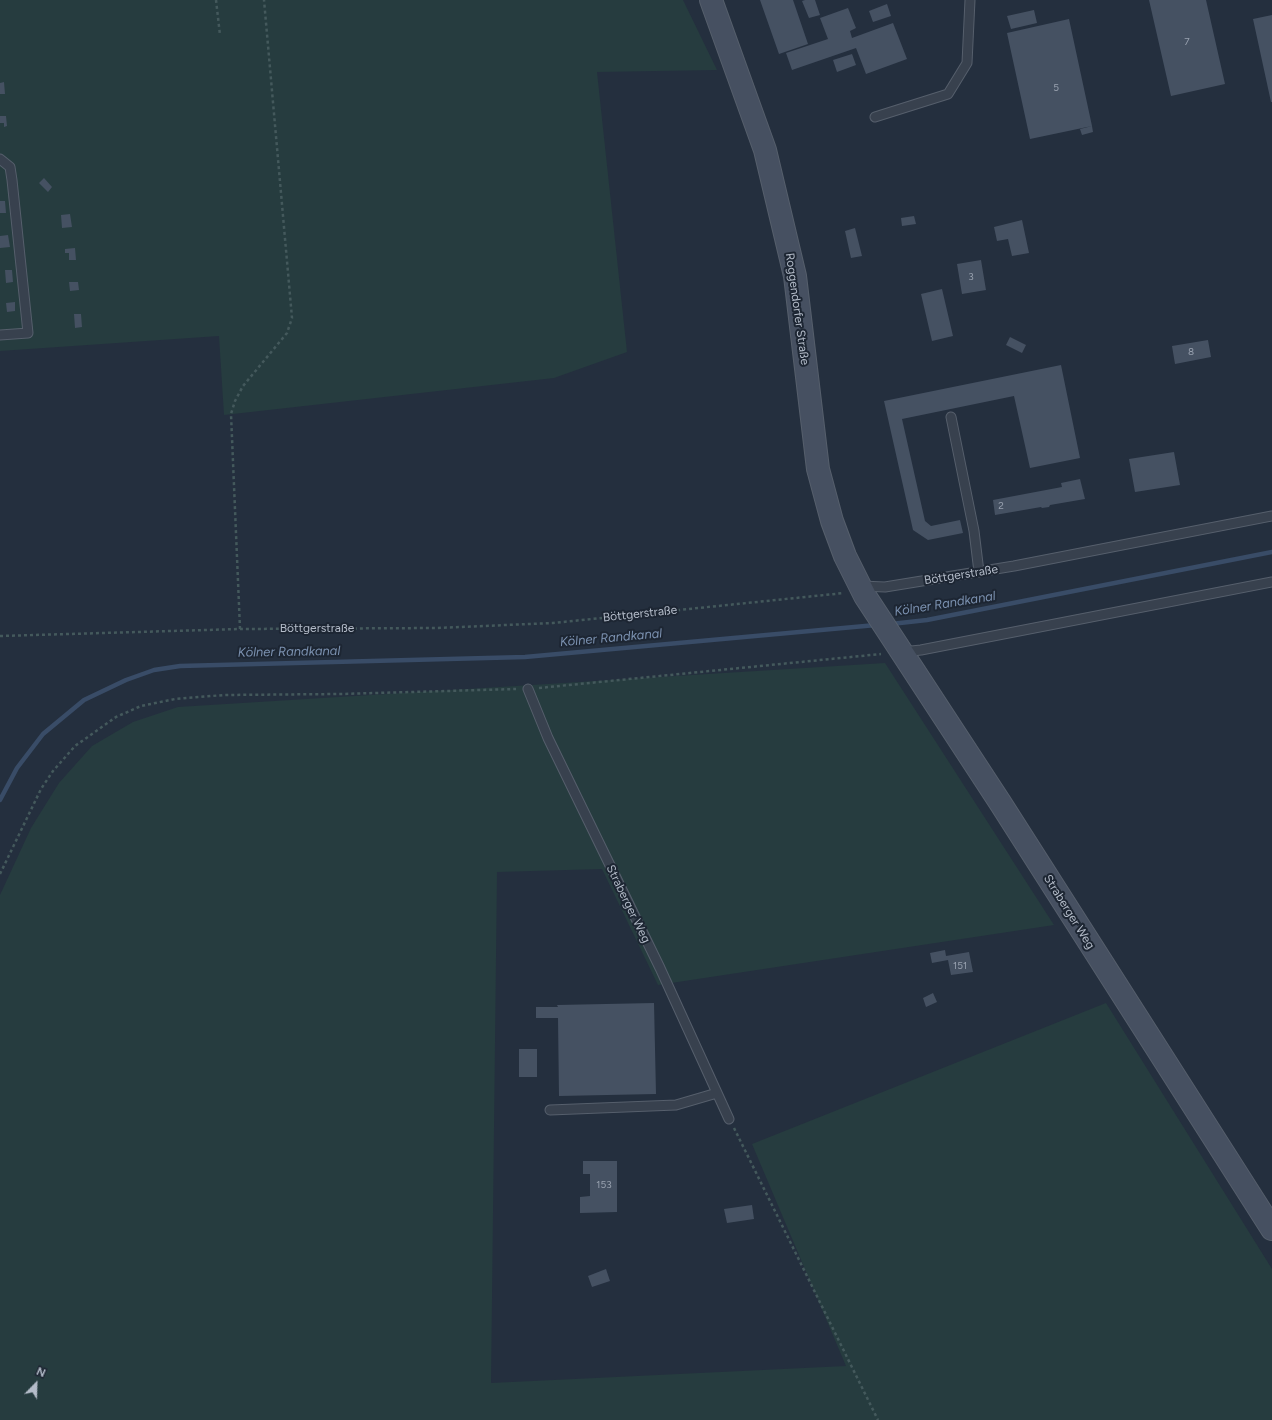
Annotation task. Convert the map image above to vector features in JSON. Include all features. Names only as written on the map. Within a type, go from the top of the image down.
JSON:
[{"type":"main road","name":"Roggendorfer Straße","points":[[711,0],[765,150],[795,276],[818,469],[832,521],[862,591]]},
{"type":"main road","name":"Straberger Weg","points":[[862,591],[1001,804],[1272,1229]]},
{"type":"lane","points":[[875,117],[948,94],[967,63],[970,0]]},
{"type":"lane","points":[[0,159],[10,167],[28,333],[0,335]]},
{"type":"lane","points":[[951,417],[974,531],[978,572]]},
{"type":"lane","name":"Böttgerstraße","points":[[862,591],[978,572],[1272,516]]},
{"type":"lane","points":[[900,649],[921,650],[1272,582]]},
{"type":"lane","name":"Straberger Weg","points":[[528,689],[548,738],[660,968],[729,1119]]},
{"type":"lane","points":[[550,1110],[676,1105],[717,1093]]},
{"type":"path","points":[[216,0],[220,35]]},
{"type":"path","points":[[240,629],[232,414],[235,401],[243,386],[287,333],[292,318],[264,0]]},
{"type":"path","name":"Böttgerstraße","points":[[0,636],[240,629],[437,628],[553,623],[862,591]]},
{"type":"path","points":[[0,874],[41,789],[53,771],[75,746],[116,717],[141,706],[175,699],[224,695],[341,694],[528,689],[900,649]]},
{"type":"path","points":[[729,1119],[878,1420]]},
{"type":"green space","points":[[0,0],[683,0],[717,70],[597,72],[627,352],[554,378],[224,415],[219,336],[0,351]]},
{"type":"green space","points":[[885,663],[1054,925],[658,985],[602,869],[497,872],[491,1383],[846,1366],[752,1144],[1106,1003],[1272,1269],[1272,1420],[0,1420],[0,895],[31,828],[59,783],[92,746],[133,722],[178,707]]},
{"type":"building","points":[[760,0],[793,0],[808,44],[779,54]]},
{"type":"building","points":[[815,0],[820,15],[809,18],[802,1]]},
{"type":"building","points":[[1149,0],[1206,0],[1225,84],[1171,96]]},
{"type":"building","points":[[887,4],[891,16],[873,22],[869,11]]},
{"type":"building","points":[[848,8],[856,28],[850,31],[852,38],[893,23],[907,59],[866,74],[856,48],[792,70],[786,53],[828,39],[820,18]]},
{"type":"building","points":[[1034,10],[1037,23],[1011,29],[1007,16]]},
{"type":"building","points":[[1272,15],[1272,102],[1271,102],[1253,19]]},
{"type":"building","points":[[1069,19],[1092,126],[1030,139],[1007,33]]},
{"type":"building","points":[[852,54],[856,65],[837,72],[833,60]]},
{"type":"building","points":[[4,82],[5,94],[0,94],[0,83]]},
{"type":"building","points":[[0,116],[6,116],[7,126],[4,127],[4,123],[0,123]]},
{"type":"building","points":[[1092,126],[1093,132],[1082,135],[1080,129]]},
{"type":"building","points":[[44,178],[52,187],[48,192],[39,183]]},
{"type":"building","points":[[0,201],[5,201],[6,213],[0,213]]},
{"type":"building","points":[[70,214],[72,227],[62,228],[61,215]]},
{"type":"building","points":[[914,216],[916,224],[902,226],[901,218]]},
{"type":"building","points":[[1022,220],[1029,253],[1012,256],[1008,239],[997,241],[994,227]]},
{"type":"building","points":[[855,228],[862,256],[851,258],[845,231]]},
{"type":"building","points":[[8,235],[10,247],[0,248],[0,236]]},
{"type":"building","points":[[75,248],[76,260],[69,260],[69,253],[65,253],[65,249]]},
{"type":"building","points":[[981,260],[986,290],[962,294],[957,264]]},
{"type":"building","points":[[5,270],[12,270],[13,282],[6,283]]},
{"type":"building","points":[[69,282],[78,282],[79,290],[70,291]]},
{"type":"building","points":[[942,289],[953,336],[932,341],[921,294]]},
{"type":"building","points":[[15,302],[15,311],[7,312],[6,303]]},
{"type":"building","points":[[74,314],[81,314],[82,327],[75,328]]},
{"type":"building","points":[[1010,337],[1026,345],[1022,353],[1006,345]]},
{"type":"building","points":[[1208,340],[1211,357],[1175,364],[1172,346]]},
{"type":"building","points":[[1061,365],[1080,458],[1030,468],[1014,396],[902,419],[925,521],[931,526],[960,520],[963,533],[928,540],[913,530],[884,401]]},
{"type":"building","points":[[1174,452],[1180,485],[1135,492],[1129,459]]},
{"type":"building","points":[[1080,479],[1085,499],[1050,505],[1049,507],[995,515],[993,500],[1062,487],[1061,483]]},
{"type":"building","points":[[945,950],[946,956],[969,952],[973,972],[951,975],[948,960],[932,963],[930,953]]},
{"type":"building","points":[[933,993],[937,1002],[926,1007],[923,998]]},
{"type":"building","points":[[654,1003],[656,1094],[559,1096],[558,1018],[536,1018],[536,1007],[558,1007],[557,1005]]},
{"type":"building","points":[[519,1049],[537,1049],[537,1077],[519,1077]]},
{"type":"building","points":[[583,1161],[617,1161],[617,1212],[580,1213],[580,1197],[590,1196],[590,1174],[583,1174]]},
{"type":"building","points":[[752,1205],[754,1219],[727,1223],[724,1209]]},
{"type":"building","points":[[606,1269],[610,1281],[592,1287],[588,1276]]},
{"type":"waterway","name":"Kölner Randkanal","points":[[891,624],[927,620],[1272,552]]},
{"type":"waterway","name":"Kölner Randkanal","points":[[0,800],[17,768],[43,734],[84,700],[126,680],[154,670],[180,666],[525,657],[876,625]]}]
